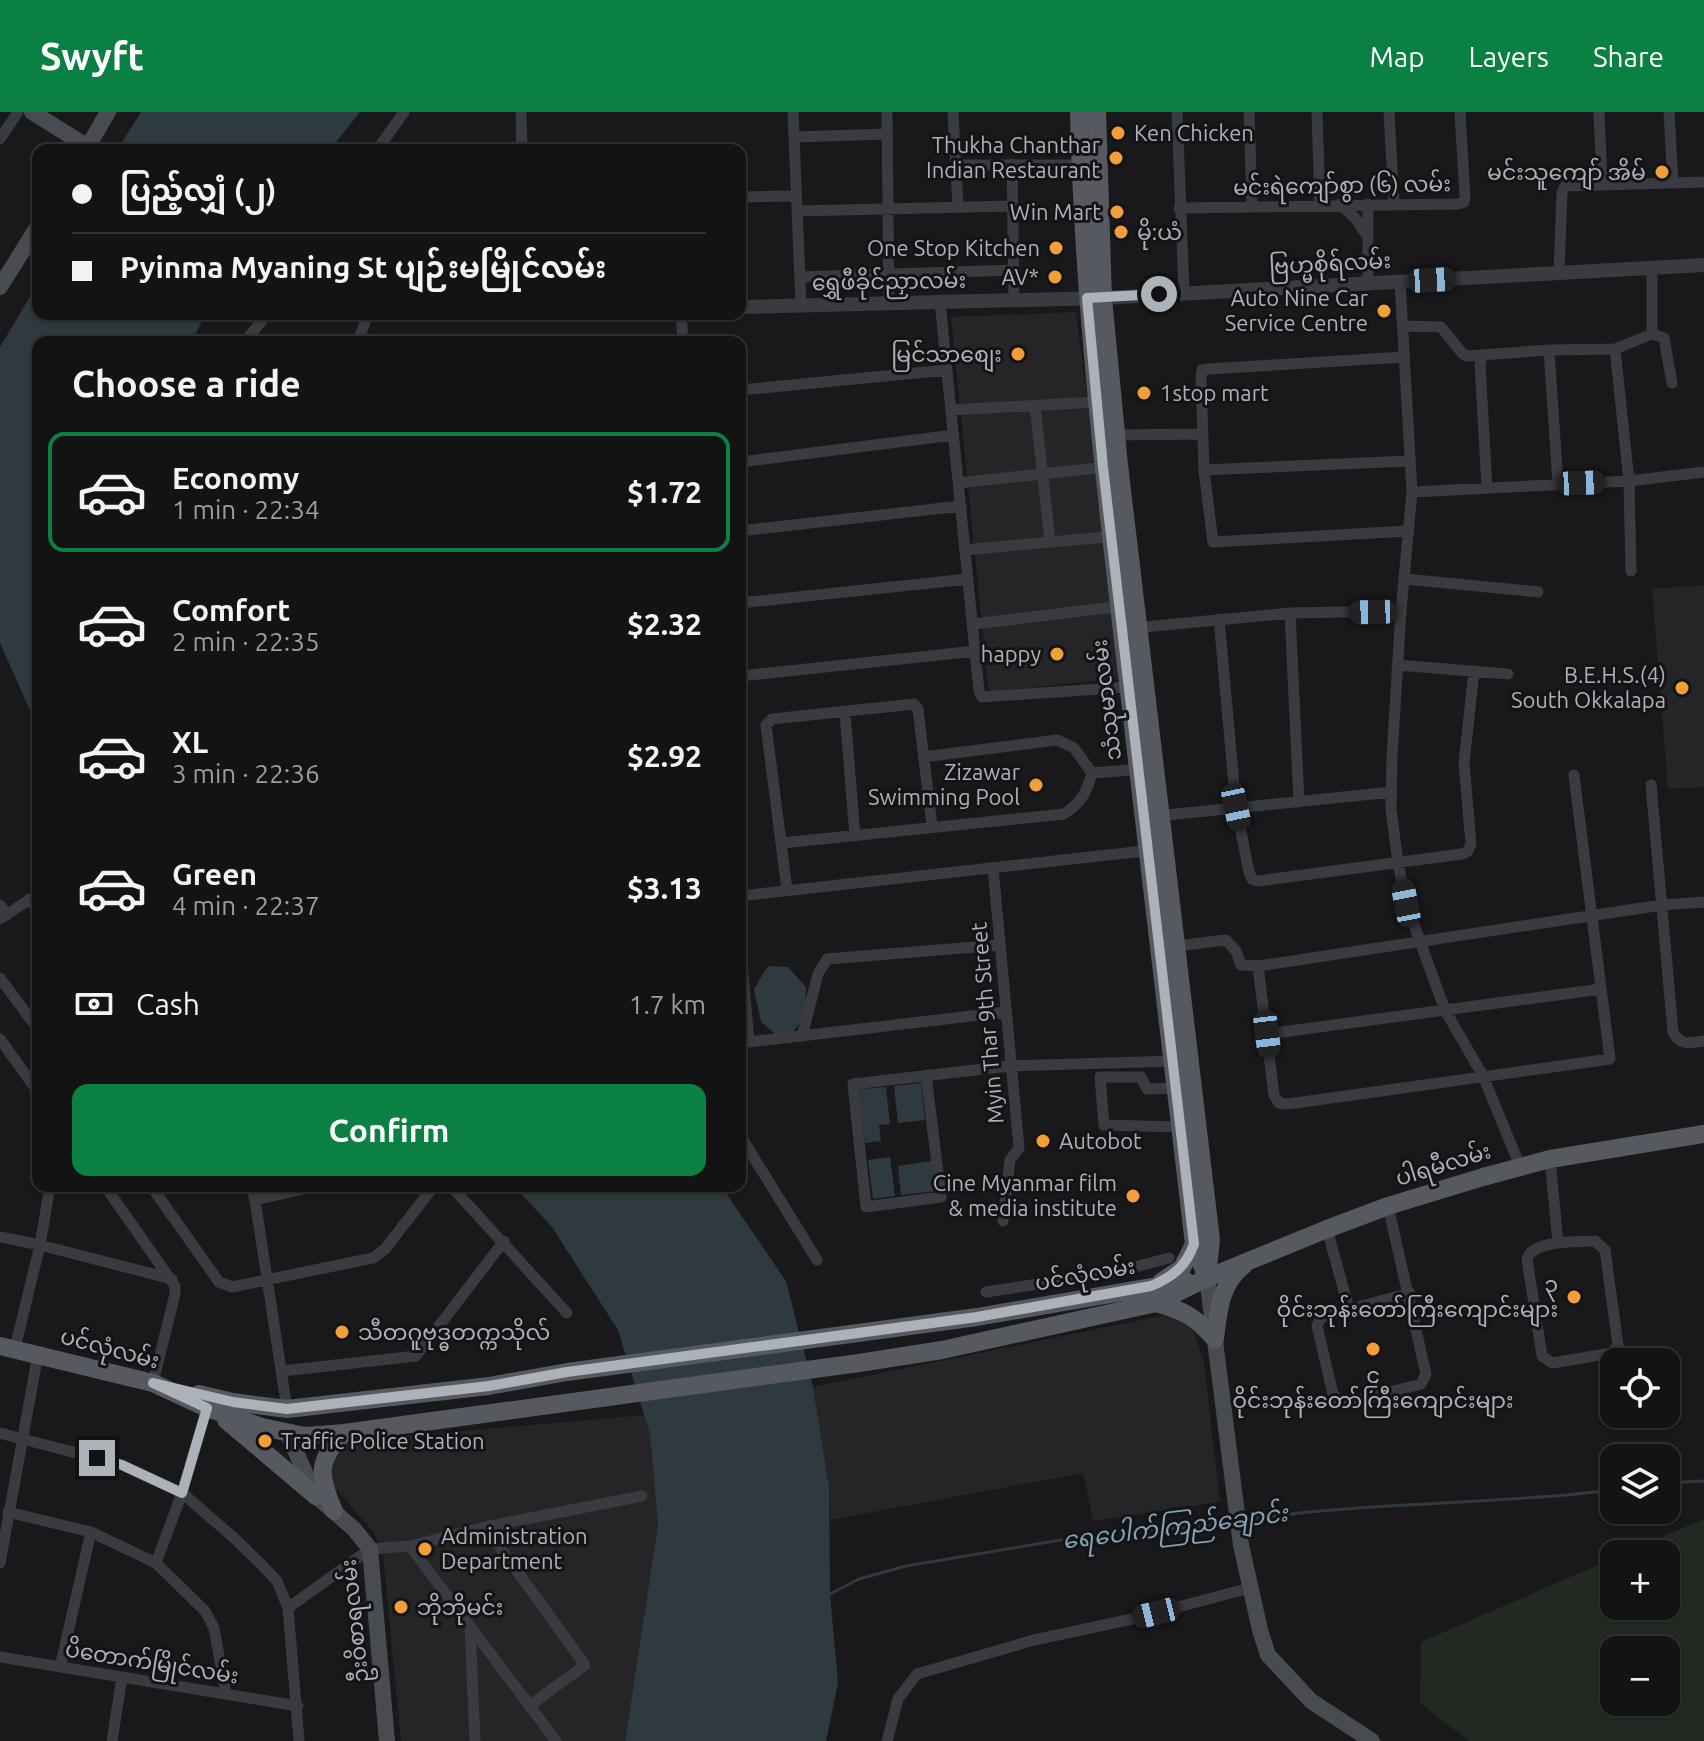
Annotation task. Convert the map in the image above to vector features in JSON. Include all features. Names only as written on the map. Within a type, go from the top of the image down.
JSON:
[{"type":"main road","points":[[32,112],[81,144]]},
{"type":"main road","points":[[89,144],[108,112]]},
{"type":"main road","name":"သံသုမာလမ်း","points":[[1079,112],[1081,165],[1111,466],[1156,850],[1161,977],[1180,1060],[1241,1545],[1268,1655],[1311,1701],[1372,1741]]},
{"type":"main road","name":"သံသုမာလမ်း","points":[[1097,112],[1097,402],[1108,435]]},
{"type":"main road","points":[[0,287],[32,236]]},
{"type":"main road","name":"သံသုမာလမ်း","points":[[1130,628],[1128,687],[1146,769]]},
{"type":"main road","name":"သံသုမာလမ်း","points":[[1156,850],[1180,974],[1180,1060],[1175,1088],[1203,1242]]},
{"type":"main road","points":[[1161,977],[1180,974]]},
{"type":"main road","name":"ပါရမီလမ်း","points":[[1207,1278],[1388,1206],[1520,1166],[1704,1134]]},
{"type":"main road","points":[[1215,1339],[1192,1316],[1154,1294],[1182,1268],[1203,1242],[1238,1258],[1255,1258]]},
{"type":"main road","points":[[1215,1339],[1217,1314],[1228,1282],[1255,1258]]},
{"type":"main road","name":"ပင်လုံလမ်း","points":[[8,1347],[153,1383],[207,1408],[305,1436],[574,1403],[942,1350],[1207,1278]]},
{"type":"main road","name":"ပင်လုံလမ်း","points":[[489,1386],[567,1372],[977,1317],[1113,1295],[1154,1294]]},
{"type":"main road","points":[[153,1383],[233,1402],[287,1409],[489,1386]]},
{"type":"main road","points":[[287,1433],[291,1422],[298,1417],[427,1402],[489,1386]]},
{"type":"main road","points":[[233,1402],[270,1416],[287,1433],[316,1496]]},
{"type":"main road","points":[[207,1408],[232,1424],[316,1496]]},
{"type":"main road","points":[[334,1511],[321,1468],[334,1443],[344,1433]]},
{"type":"main road","name":"ဦးဝိစာရလမ်း","points":[[316,1496],[370,1549],[387,1741]]},
{"type":"street","points":[[0,139],[18,112]]},
{"type":"street","points":[[381,144],[404,112]]},
{"type":"street","points":[[521,112],[522,144]]},
{"type":"street","points":[[793,112],[801,305]]},
{"type":"street","points":[[887,112],[889,303]]},
{"type":"street","points":[[953,112],[958,207]]},
{"type":"street","points":[[1177,112],[1184,292]]},
{"type":"street","points":[[1249,112],[1252,206]]},
{"type":"street","points":[[1317,112],[1320,205]]},
{"type":"street","points":[[1389,112],[1394,203]]},
{"type":"street","name":"မင်းရဲကျော်စွာ (၆) လမ်း","points":[[1179,208],[1464,202],[1460,112]]},
{"type":"street","points":[[1599,112],[1602,185]]},
{"type":"street","points":[[1669,112],[1673,183]]},
{"type":"street","points":[[794,137],[887,134]]},
{"type":"street","points":[[1012,164],[1014,300]]},
{"type":"street","points":[[956,165],[1081,165]]},
{"type":"street","points":[[1559,273],[1564,188],[1704,182]]},
{"type":"street","points":[[746,197],[796,196]]},
{"type":"street","points":[[1340,204],[1356,219],[1367,238]]},
{"type":"street","points":[[1368,204],[1368,283]]},
{"type":"street","points":[[797,211],[1012,206]]},
{"type":"street","name":"ဗြဟ္မစိုရ်လမ်း","points":[[1095,298],[1704,265]]},
{"type":"street","points":[[1652,267],[1652,334]]},
{"type":"street","points":[[801,277],[1014,270]]},
{"type":"street","points":[[1400,282],[1412,492],[1397,665],[1392,792],[1398,862],[1406,903],[1445,1010],[1483,1076],[1520,1166]]},
{"type":"street","name":"ရွှေဖီခိုင်ညှာလမ်း","points":[[746,307],[1095,298]]},
{"type":"street","points":[[940,302],[982,697],[1128,687]]},
{"type":"street","points":[[250,336],[262,320]]},
{"type":"street","points":[[1402,326],[1441,327],[1462,353],[1482,356],[1549,350],[1615,349],[1652,334],[1664,338],[1672,383]]},
{"type":"street","points":[[1615,349],[1629,481],[1631,571]]},
{"type":"street","points":[[1549,350],[1558,484]]},
{"type":"street","points":[[1482,356],[1487,488]]},
{"type":"street","points":[[1404,357],[1202,370],[1203,434],[1213,542],[1408,531]]},
{"type":"street","points":[[746,389],[947,370]]},
{"type":"street","points":[[951,410],[1097,402]]},
{"type":"street","points":[[1035,405],[1050,542]]},
{"type":"street","points":[[1108,435],[1203,434]]},
{"type":"street","points":[[746,461],[954,435]]},
{"type":"street","points":[[1204,470],[1409,461]]},
{"type":"street","points":[[958,483],[1111,466]]},
{"type":"street","points":[[1412,492],[1629,481],[1704,472]]},
{"type":"street","points":[[746,530],[961,506]]},
{"type":"street","points":[[965,550],[1119,536]]},
{"type":"street","points":[[746,602],[968,579]]},
{"type":"street","points":[[1405,579],[1538,592]]},
{"type":"street","points":[[973,624],[1127,606]]},
{"type":"street","points":[[1130,628],[1290,613],[1401,611]]},
{"type":"street","points":[[1290,613],[1299,802]]},
{"type":"street","points":[[1219,619],[1236,807],[1252,879],[1258,881],[1468,851],[1471,844],[1464,763],[1474,671]]},
{"type":"street","points":[[746,675],[976,651]]},
{"type":"street","points":[[1397,665],[1508,674]]},
{"type":"street","points":[[787,890],[766,725],[772,719],[914,704],[918,709],[932,826]]},
{"type":"street","points":[[845,713],[855,836]]},
{"type":"street","points":[[782,843],[1064,814],[1079,804],[1088,789],[1092,773],[1074,748],[1057,740],[923,757]]},
{"type":"street","points":[[1092,773],[1146,769]]},
{"type":"street","points":[[1258,966],[1274,1095],[1279,1103],[1610,1059],[1574,775]]},
{"type":"street","points":[[1651,785],[1673,1032],[1684,1044],[1704,1041]]},
{"type":"street","points":[[1152,817],[1392,792]]},
{"type":"street","points":[[746,895],[1156,850]]},
{"type":"street","name":"Myin Thar 9th Street","points":[[993,868],[1019,1148],[1010,1160],[1003,1221]]},
{"type":"street","points":[[2,913],[32,898]]},
{"type":"street","points":[[1176,946],[1226,940],[1236,951],[1241,965],[1258,966],[1662,905],[1704,902]]},
{"type":"street","points":[[802,1036],[818,974],[827,959],[1000,945]]},
{"type":"street","points":[[0,978],[32,1021]]},
{"type":"street","points":[[1267,1034],[1601,989]]},
{"type":"street","points":[[746,1042],[1006,1012]]},
{"type":"street","points":[[0,1039],[32,1084]]},
{"type":"street","points":[[926,1075],[941,1197],[866,1207],[853,1084],[926,1075],[1010,1066],[1180,1060]]},
{"type":"street","points":[[1175,1088],[1147,1089],[1141,1077],[1100,1077],[1104,1125],[1180,1127]]},
{"type":"street","points":[[746,1145],[817,1260]]},
{"type":"street","points":[[1550,1159],[1558,1243]]},
{"type":"street","points":[[8,1347],[40,1245],[49,1192]]},
{"type":"street","points":[[109,1192],[172,1279],[175,1294],[153,1383]]},
{"type":"street","points":[[155,1192],[219,1282],[232,1287],[373,1258],[385,1249],[429,1192]]},
{"type":"street","points":[[253,1192],[287,1409]]},
{"type":"street","points":[[457,1192],[567,1313]]},
{"type":"street","points":[[1388,1206],[1410,1293],[1425,1379],[1421,1384],[1347,1403],[1337,1399],[1333,1394],[1317,1326],[1321,1317],[1410,1293]]},
{"type":"street","points":[[1327,1229],[1349,1309]]},
{"type":"street","points":[[0,1237],[172,1279]]},
{"type":"street","points":[[282,1371],[416,1356],[504,1241]]},
{"type":"street","points":[[1595,1241],[1605,1250],[1618,1345],[1612,1353],[1552,1363],[1542,1356],[1527,1259],[1532,1249],[1558,1243],[1595,1241]]},
{"type":"street","points":[[986,1292],[1116,1272],[1169,1258]]},
{"type":"street","points":[[1113,1295],[1116,1272]]},
{"type":"street","points":[[0,1563],[38,1354]]},
{"type":"street","points":[[156,1563],[182,1493],[207,1408]]},
{"type":"street","points":[[0,1433],[122,1465],[182,1493],[277,1581],[288,1608],[299,1741]]},
{"type":"street","points":[[288,1608],[370,1549],[410,1546],[485,1527],[642,1496]]},
{"type":"street","points":[[8,1512],[91,1532],[156,1563],[205,1611],[214,1628],[226,1694]]},
{"type":"street","points":[[485,1527],[585,1665],[529,1706]]},
{"type":"street","points":[[60,1667],[91,1532]]},
{"type":"street","points":[[410,1546],[556,1741]]},
{"type":"street","points":[[887,1741],[898,1699],[917,1674],[992,1651],[1250,1588]]},
{"type":"street","points":[[470,1626],[475,1741]]},
{"type":"street","name":"ပိတောက်မြိုင်လမ်း","points":[[0,1657],[298,1706]]},
{"type":"street","points":[[112,1741],[122,1677]]},
{"type":"shaded area","points":[[141,112],[360,112],[335,144],[121,144]]},
{"type":"shaded area","points":[[32,293],[32,320],[203,320],[194,336],[32,336],[32,715],[0,643],[0,347]]},
{"type":"shaded area","points":[[1076,312],[1122,678],[989,692],[951,317]]},
{"type":"shaded area","name":"B.E.H.S.(4) South Okkalapa","points":[[1704,585],[1704,787],[1668,789],[1652,589]]},
{"type":"shaded area","points":[[768,966],[788,967],[806,987],[805,1016],[791,1035],[778,1036],[761,1022],[754,989]]},
{"type":"shaded area","points":[[921,1083],[925,1120],[898,1123],[894,1086]]},
{"type":"shaded area","points":[[886,1087],[890,1124],[879,1125],[881,1141],[865,1143],[859,1089]]},
{"type":"shaded area","points":[[890,1157],[895,1196],[873,1199],[868,1160]]},
{"type":"shaded area","points":[[932,1161],[936,1191],[901,1195],[898,1166]]},
{"type":"shaded area","points":[[520,1192],[725,1192],[786,1281],[813,1387],[829,1486],[830,1594],[838,1683],[826,1741],[625,1741],[658,1525],[650,1434],[618,1330],[552,1227]]},
{"type":"shaded area","points":[[1171,1314],[1186,1318],[1204,1363],[1220,1502],[1093,1521],[1083,1473],[830,1520],[829,1486],[813,1387]]},
{"type":"shaded area","points":[[645,1415],[650,1434],[658,1525],[625,1741],[401,1741],[383,1555],[375,1534],[330,1482],[331,1465],[338,1452],[349,1441]]},
{"type":"shaded area","points":[[1704,1519],[1704,1741],[1469,1741],[1420,1703],[1421,1642],[1600,1564],[1600,1620],[1680,1620],[1680,1540],[1655,1540]]},
{"type":"waterway","name":"ရေပေါက်ကြည်ချောင်း","points":[[1680,1482],[1704,1481]]},
{"type":"waterway","name":"ရေပေါက်ကြည်ချောင်း","points":[[1243,1520],[1336,1510],[1600,1492]]},
{"type":"waterway","name":"ရေပေါက်ကြည်ချောင်း","points":[[828,1595],[859,1579],[906,1566],[1109,1532],[1232,1522]]},
{"type":"place","name":"Ken Chicken","points":[[1118,133]]},
{"type":"place","name":"Thukha Chanthar Indian Restaurant","points":[[1116,158]]},
{"type":"place","name":"မင်းသူကျော် အိမ်","points":[[1662,172]]},
{"type":"place","name":"Win Mart","points":[[1117,212]]},
{"type":"place","name":"မို:ယံ","points":[[1121,232]]},
{"type":"place","name":"One Stop Kitchen","points":[[1056,248]]},
{"type":"place","name":"AV*","points":[[1055,277]]},
{"type":"place","name":"Auto Nine Car Service Centre","points":[[1384,311]]},
{"type":"place","name":"မြင်သာစျေး","points":[[1018,354]]},
{"type":"place","name":"1stop mart","points":[[1144,393]]},
{"type":"place","name":"happy","points":[[1057,654]]},
{"type":"place","name":"B.E.H.S.(4) South Okkalapa","points":[[1682,688]]},
{"type":"place","name":"Zizawar Swimming Pool","points":[[1036,785]]},
{"type":"place","name":"Autobot","points":[[1043,1141]]},
{"type":"place","name":"Cine Myanmar film & media institute","points":[[1133,1196]]},
{"type":"place","name":"၃ ဝိုင်းဘုန်းတော်ကြီးကျောင်းများ","points":[[1574,1297]]},
{"type":"place","name":"သီတဂူဗုဒ္ဓတက္ကသိုလ်","points":[[342,1332]]},
{"type":"place","name":"၄ ဝိုင်းဘုန်းတော်ကြီးကျောင်းများ","points":[[1373,1349]]},
{"type":"place","name":"Traffic Police Station","points":[[265,1441]]},
{"type":"place","name":"Administration Department","points":[[425,1549]]},
{"type":"place","name":"ဘိုဘိုမင်း","points":[[401,1607]]},
{"type":"route","points":[[97,1458],[122,1465],[182,1493],[207,1408],[153,1383],[260,1407],[287,1409],[318,1406],[489,1386],[567,1372],[977,1317],[1151,1286],[1172,1277],[1182,1268],[1194,1244],[1103,467],[1087,298],[1159,294]]}]
